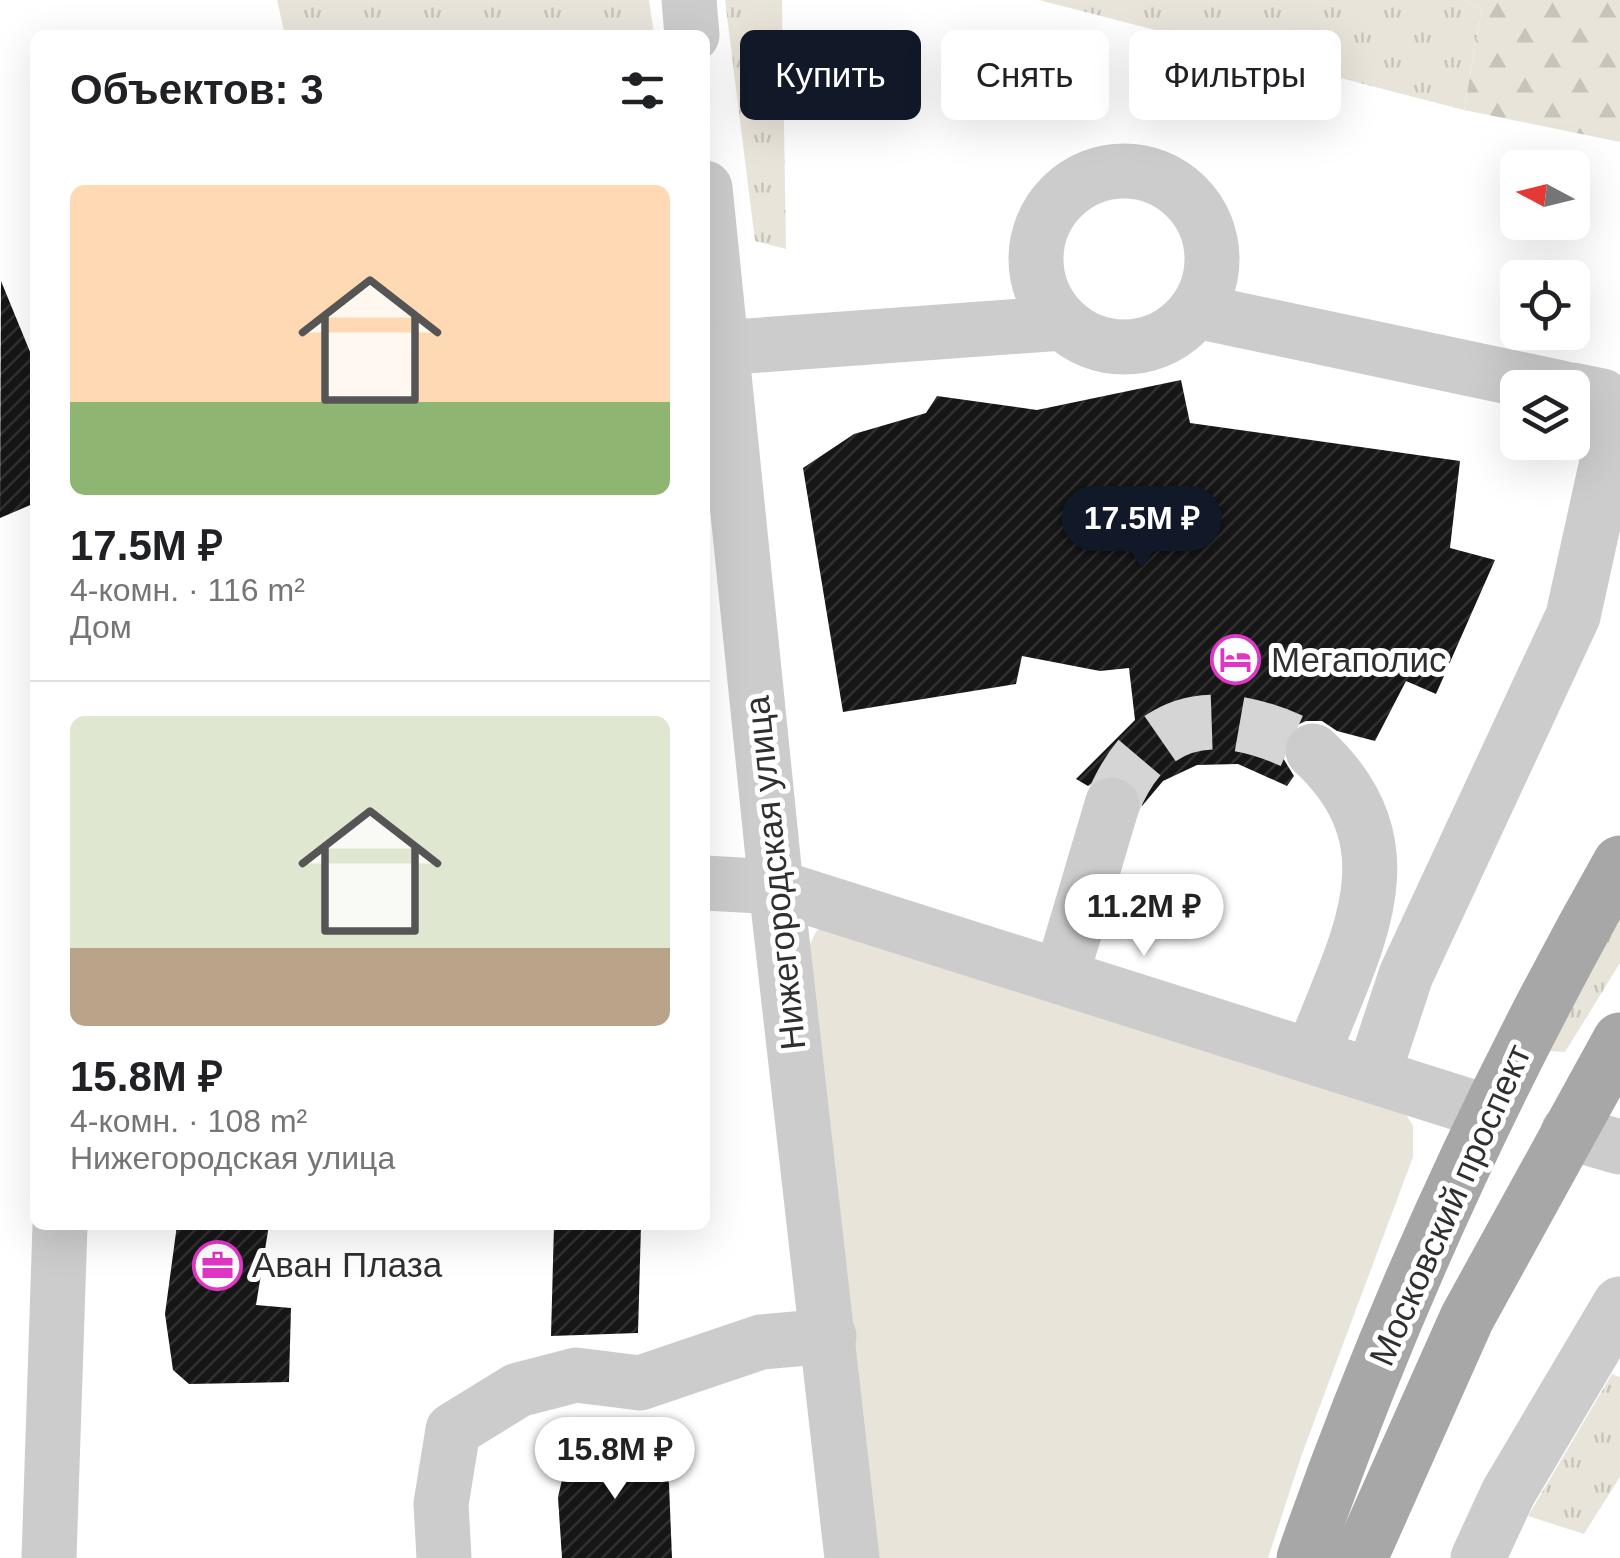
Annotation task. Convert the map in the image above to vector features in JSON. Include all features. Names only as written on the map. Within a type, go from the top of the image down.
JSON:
[{"type":"main road","name":"Московский проспект","points":[[1304,1558],[1407,1293],[1487,1112],[1620,863]]},
{"type":"main road","name":"Московский проспект","points":[[1360,1558],[1467,1318],[1620,1040]]},
{"type":"street","points":[[688,0],[691,30]]},
{"type":"street","points":[[1109,172],[1137,172],[1164,180],[1188,198],[1206,223],[1211,268],[1197,311],[1175,332],[1148,346],[1117,348],[1087,340],[1062,322],[1046,300],[1037,274],[1037,246],[1045,220],[1061,198],[1083,181],[1109,172]]},
{"type":"street","name":"Нижегородская улица","points":[[710,272],[852,1558]]},
{"type":"street","points":[[1197,311],[1500,375]]},
{"type":"street","points":[[713,322],[1062,322]]},
{"type":"street","points":[[1372,1075],[1406,975],[1573,616],[1616,421],[1602,396],[1590,394]]},
{"type":"street","points":[[1312,1056],[1371,898],[1370,840],[1355,804],[1332,768],[1313,751]]},
{"type":"street","points":[[1060,977],[1112,805]]},
{"type":"street","points":[[710,883],[776,887],[1487,1112]]},
{"type":"street","points":[[1568,1132],[1620,1147]]},
{"type":"street","points":[[49,1558],[60,1230]]},
{"type":"street","points":[[1478,1558],[1508,1494],[1620,1304]]},
{"type":"street","points":[[444,1558],[441,1504],[453,1430],[518,1390],[576,1376],[640,1383],[761,1342],[828,1336]]},
{"type":"green space","points":[[277,0],[649,0],[653,30],[284,30]]},
{"type":"green space","points":[[725,0],[782,0],[782,30],[740,30],[740,120],[784,120],[786,249],[755,241]]},
{"type":"green space","points":[[1039,0],[1463,0],[1482,8],[1464,110],[1341,78],[1341,30],[1155,30]]},
{"type":"green space","points":[[1463,0],[1620,0],[1620,142],[1464,110],[1482,8]]},
{"type":"green space","points":[[1620,918],[1620,963],[1565,1052],[1548,1051]]},
{"type":"green space","points":[[839,926],[1404,1111],[1413,1126],[1413,1157],[1302,1454],[1268,1558],[872,1558],[807,950],[817,930]]},
{"type":"green space","points":[[1612,1374],[1620,1377],[1620,1477],[1584,1534],[1528,1516]]},
{"type":"building","points":[[1,281],[30,352],[30,505],[0,518]]},
{"type":"building","points":[[1181,380],[1190,423],[1460,461],[1450,548],[1495,560],[1436,694],[1406,681],[1375,741],[1337,731],[1322,721],[1306,721],[1293,727],[1283,742],[1283,758],[1294,776],[1287,786],[1238,764],[1197,765],[1163,781],[1142,806],[1135,784],[1122,775],[1104,775],[1088,786],[1076,779],[1135,720],[1129,668],[1100,671],[1022,656],[1016,684],[843,712],[803,468],[854,434],[926,413],[937,396],[1037,410]]},
{"type":"building","name":"Аван Плаза","points":[[176,1230],[268,1230],[256,1305],[291,1308],[289,1382],[189,1384],[173,1370],[165,1314]]},
{"type":"building","points":[[554,1230],[641,1230],[638,1333],[551,1336]]},
{"type":"building","points":[[635,1436],[664,1462],[669,1484],[672,1558],[562,1558],[558,1497],[566,1463],[585,1440]]},
{"type":"tunnel","points":[[1112,805],[1129,772],[1148,748],[1170,733],[1195,724],[1222,722],[1251,727],[1313,751]]},
{"type":"place","name":"Мегаполис","points":[[1236,660]]},
{"type":"place","name":"Аван Плаза","points":[[217,1265]]}]
